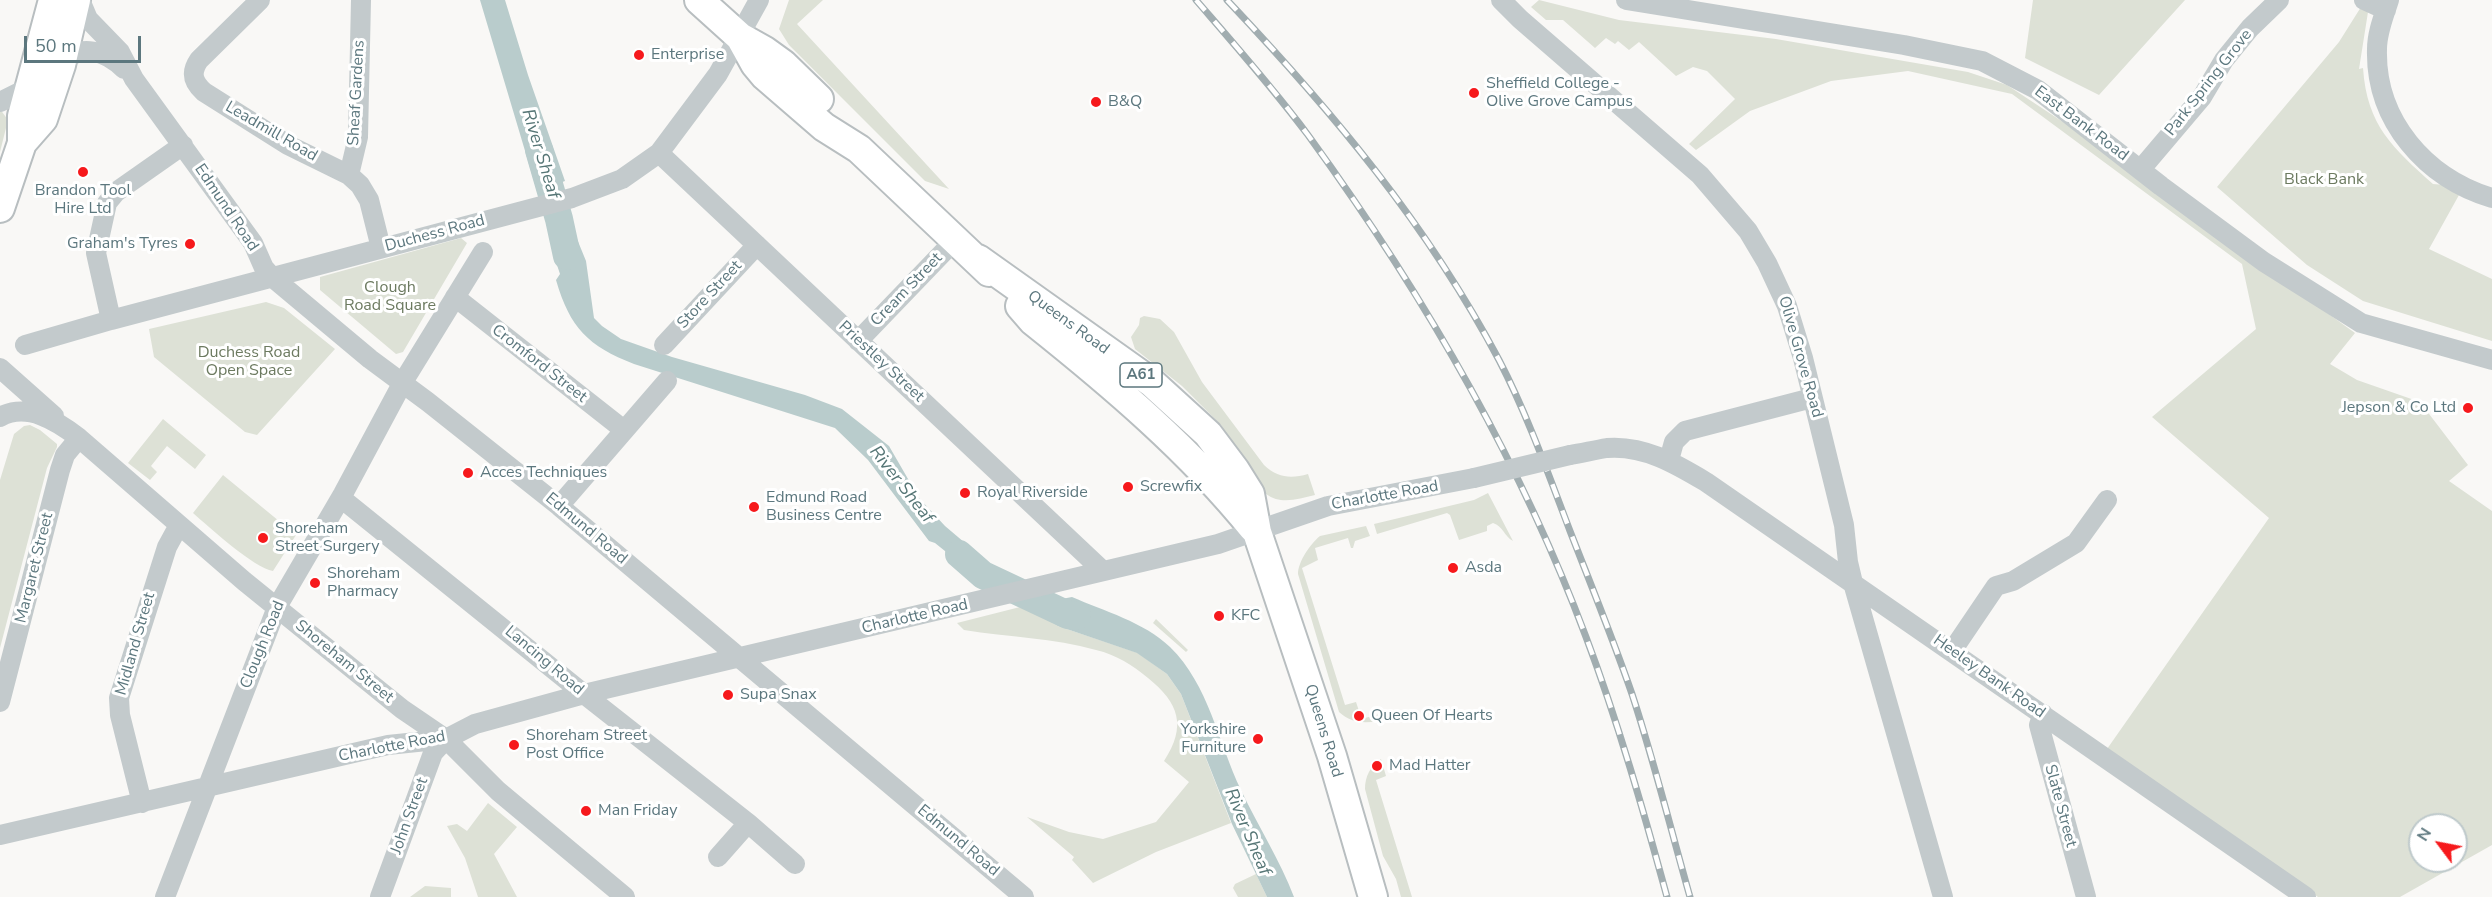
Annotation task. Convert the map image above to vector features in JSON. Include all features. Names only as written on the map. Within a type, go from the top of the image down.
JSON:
[{"type":"highway","points":[[0,208],[22,143],[22,116],[53,0]]},
{"type":"highway","points":[[22,143],[43,118],[61,65],[78,0]]},
{"type":"highway","name":"Queens Road","points":[[699,0],[740,37],[783,64],[838,117],[859,149],[978,259],[1150,382],[1208,434],[1250,494],[1257,532],[1325,735],[1373,897]]},
{"type":"street","name":"Edmund Road","points":[[78,0],[88,19],[120,52],[134,79]]},
{"type":"street","name":"Leadmill Road","points":[[260,0],[199,60],[193,72],[196,85],[288,145],[350,175]]},
{"type":"street","name":"Sheaf Gardens","points":[[350,175],[358,136],[361,0]]},
{"type":"street","name":"Duchess Road","points":[[25,345],[111,320],[572,198],[622,178],[659,153],[718,74],[759,0]]},
{"type":"street","name":"Olive Grove Road","points":[[1501,0],[1700,175],[1748,231],[1767,263],[1787,306],[1844,525],[1853,583],[1943,897]]},
{"type":"street","points":[[1515,0],[1520,19]]},
{"type":"street","name":"East Bank Road","points":[[1626,0],[1904,45],[1982,61],[2038,90],[2264,262],[2361,323],[2492,360]]},
{"type":"street","name":"Park Spring Grove","points":[[2141,169],[2202,97],[2224,60],[2250,28],[2279,0]]},
{"type":"street","points":[[2364,0],[2388,5],[2379,27],[2378,70],[2382,96],[2398,130],[2429,164],[2458,186],[2492,198]]},
{"type":"street","name":"Edmund Road","points":[[61,65],[66,59],[78,53],[98,51],[113,58],[134,79],[183,145],[254,243],[264,268],[272,277],[370,359],[403,382],[559,506],[1024,897]]},
{"type":"street","points":[[0,102],[30,87]]},
{"type":"street","points":[[111,320],[96,253],[107,203],[116,192],[183,145]]},
{"type":"street","name":"Priestley Street","points":[[659,153],[1103,571]]},
{"type":"street","points":[[350,175],[360,185],[369,200],[381,248]]},
{"type":"street","name":"Cream Street","points":[[858,340],[956,239]]},
{"type":"street","name":"Store Street","points":[[664,345],[757,245]]},
{"type":"street","name":"Clough Road","points":[[169,896],[206,789],[277,607],[341,498],[403,382],[483,252]]},
{"type":"street","name":"Cromford Street","points":[[454,297],[624,430]]},
{"type":"street","name":"Shoreham Street","points":[[0,368],[63,426],[277,607],[402,709],[446,739],[498,791],[625,897]]},
{"type":"street","points":[[559,506],[667,381]]},
{"type":"street","points":[[1669,460],[1674,442],[1685,431],[1812,398]]},
{"type":"street","name":"Shoreham Street","points":[[0,417],[8,412],[26,411],[63,426]]},
{"type":"street","name":"Margaret Street","points":[[0,702],[60,470],[65,455],[79,438]]},
{"type":"street","name":"Charlotte Road","points":[[0,835],[363,751],[417,740],[446,739],[475,724],[584,694],[1218,544],[1328,506],[1474,478],[1570,455],[1616,448],[1647,453],[1669,460]]},
{"type":"street","name":"Heeley Bank Road","points":[[1669,460],[1706,482],[1897,613],[2306,897]]},
{"type":"street","name":"Lancing Road","points":[[341,498],[748,823],[795,864]]},
{"type":"street","points":[[1952,651],[1996,586],[2013,581],[2076,543],[2106,500]]},
{"type":"street","name":"Midland Street","points":[[142,803],[120,715],[119,698],[167,547],[179,525]]},
{"type":"street","points":[[1869,641],[1870,629],[1874,620],[1880,614],[1897,613]]},
{"type":"street","name":"Slate Street","points":[[2043,714],[2039,725],[2086,897]]},
{"type":"street","name":"John Street","points":[[380,897],[433,753],[446,739]]},
{"type":"street","points":[[718,857],[748,823]]},
{"type":"green space","points":[[789,0],[823,0],[797,24],[949,189],[925,181],[789,45],[779,29]]},
{"type":"green space","points":[[1539,0],[1619,20],[1776,39],[1968,72],[2007,85],[2066,124],[2355,333],[2330,364],[2357,380],[2420,402],[2468,465],[2449,481],[2492,511],[2492,845],[2468,859],[2468,813],[2408,813],[2408,873],[2442,873],[2400,897],[2318,897],[2107,749],[2269,518],[2152,417],[2256,329],[2242,264],[2012,94],[1908,71],[1831,81],[1750,111],[1696,150],[1689,144],[1735,99],[1707,71],[1693,67],[1676,76],[1639,42],[1629,50],[1618,41],[1615,44],[1606,38],[1595,48],[1563,20],[1546,20],[1531,7]]},
{"type":"green space","points":[[2033,0],[2185,0],[2099,95],[2025,58]]},
{"type":"green space","name":"Black Bank","points":[[2361,7],[2368,12],[2359,69],[2363,68],[2370,106],[2384,134],[2406,159],[2433,184],[2445,185],[2459,195],[2429,249],[2492,279],[2492,341],[2363,301],[2307,265],[2217,187],[2339,42]]},
{"type":"green space","points":[[0,109],[8,120],[0,152]]},
{"type":"green space","name":"Clough Road Square","points":[[461,238],[467,243],[403,352],[396,354],[320,290],[320,277]]},
{"type":"green space","name":"Duchess Road Open Space","points":[[266,302],[284,308],[335,349],[257,435],[245,432],[154,357],[149,329]]},
{"type":"green space","points":[[1144,316],[1160,319],[1174,332],[1202,382],[1264,465],[1274,473],[1285,476],[1296,477],[1308,474],[1315,495],[1284,500],[1266,494],[1221,425],[1182,386],[1135,349],[1131,337],[1139,325],[1140,318]]},
{"type":"green space","points":[[163,419],[206,455],[195,469],[167,446],[151,466],[157,472],[150,480],[128,463]]},
{"type":"green space","points":[[30,425],[40,430],[57,444],[57,447],[47,468],[0,648],[0,480],[14,434],[24,426]]},
{"type":"green space","points":[[223,475],[296,535],[273,571],[255,563],[193,513]]},
{"type":"green space","points":[[1488,493],[1513,541],[1493,523],[1487,526],[1487,531],[1459,540],[1450,515],[1447,513],[1377,534],[1374,524],[1474,500]]},
{"type":"green space","points":[[1366,526],[1370,536],[1355,541],[1353,548],[1348,538],[1315,548],[1318,560],[1302,568],[1345,705],[1356,702],[1360,714],[1365,718],[1387,712],[1388,718],[1369,722],[1350,719],[1339,712],[1298,574],[1305,554],[1320,536]]},
{"type":"green space","points":[[1024,606],[1058,626],[1138,653],[1167,674],[1181,694],[1231,823],[1156,852],[1093,883],[1072,860],[1074,857],[1027,817],[1069,832],[1103,839],[1156,822],[1189,782],[1164,761],[1176,737],[1177,726],[1173,706],[1159,687],[1136,669],[1104,652],[1047,640],[964,630],[957,623]]},
{"type":"green space","points":[[1156,619],[1188,650],[1186,652],[1153,623]]},
{"type":"green space","points":[[1381,759],[1386,776],[1376,780],[1412,897],[1401,897],[1396,879],[1383,856],[1365,789],[1369,772]]},
{"type":"green space","points":[[488,803],[517,827],[494,854],[517,897],[478,897],[465,858],[447,826],[457,824],[467,831]]},
{"type":"green space","points":[[1256,874],[1267,897],[1238,897],[1233,888],[1235,884]]},
{"type":"green space","points":[[425,886],[451,888],[451,897],[410,897]]},
{"type":"water","points":[[480,0],[505,0],[565,181],[537,191]]},
{"type":"water","points":[[568,217],[586,261],[594,318],[602,326],[621,339],[672,357],[805,395],[842,409],[889,446],[919,498],[945,526],[1004,576],[981,580],[935,543],[929,541],[868,460],[835,428],[634,364],[604,350],[593,342],[575,323],[561,297],[556,280],[560,274],[554,256],[550,223]]},
{"type":"water","points":[[1072,597],[1123,618],[1160,638],[1183,662],[1204,696],[1241,790],[1294,897],[1267,897],[1232,824],[1181,694],[1167,674],[1137,653],[1058,626],[1024,606]]},
{"type":"waterway","name":"River Sheaf","points":[[539,150],[567,256]]},
{"type":"waterway","name":"River Sheaf","points":[[959,554],[983,575],[1068,615],[1077,616]]},
{"type":"railway","points":[[1196,0],[1281,100],[1349,193],[1428,314],[1498,440],[1530,505],[1586,637],[1630,766],[1667,897]]},
{"type":"railway","points":[[1227,0],[1304,84],[1375,171],[1441,262],[1499,360],[1537,444],[1625,673],[1648,745],[1690,897]]},
{"type":"place","name":"Enterprise","points":[[639,55]]},
{"type":"place","name":"Sheffield College - Olive Grove Campus","points":[[1474,93]]},
{"type":"place","name":"B&Q","points":[[1096,102]]},
{"type":"place","name":"Brandon Tool Hire Ltd","points":[[83,172]]},
{"type":"place","name":"Graham's Tyres","points":[[190,244]]},
{"type":"place","name":"Jepson & Co Ltd","points":[[2468,408]]},
{"type":"place","name":"Acces Techniques","points":[[468,473]]},
{"type":"place","name":"Screwfix","points":[[1128,487]]},
{"type":"place","name":"Royal Riverside","points":[[965,493]]},
{"type":"place","name":"Edmund Road Business Centre","points":[[754,507]]},
{"type":"place","name":"Shoreham Street Surgery","points":[[263,538]]},
{"type":"place","name":"Asda","points":[[1453,568]]},
{"type":"place","name":"Shoreham Pharmacy","points":[[315,583]]},
{"type":"place","name":"KFC","points":[[1219,616]]},
{"type":"place","name":"Supa Snax","points":[[728,695]]},
{"type":"place","name":"Queen Of Hearts","points":[[1359,716]]},
{"type":"place","name":"Yorkshire Furniture","points":[[1258,739]]},
{"type":"place","name":"Shoreham Street Post Office","points":[[514,745]]},
{"type":"place","name":"Mad Hatter","points":[[1377,766]]},
{"type":"place","name":"Man Friday","points":[[586,811]]}]
